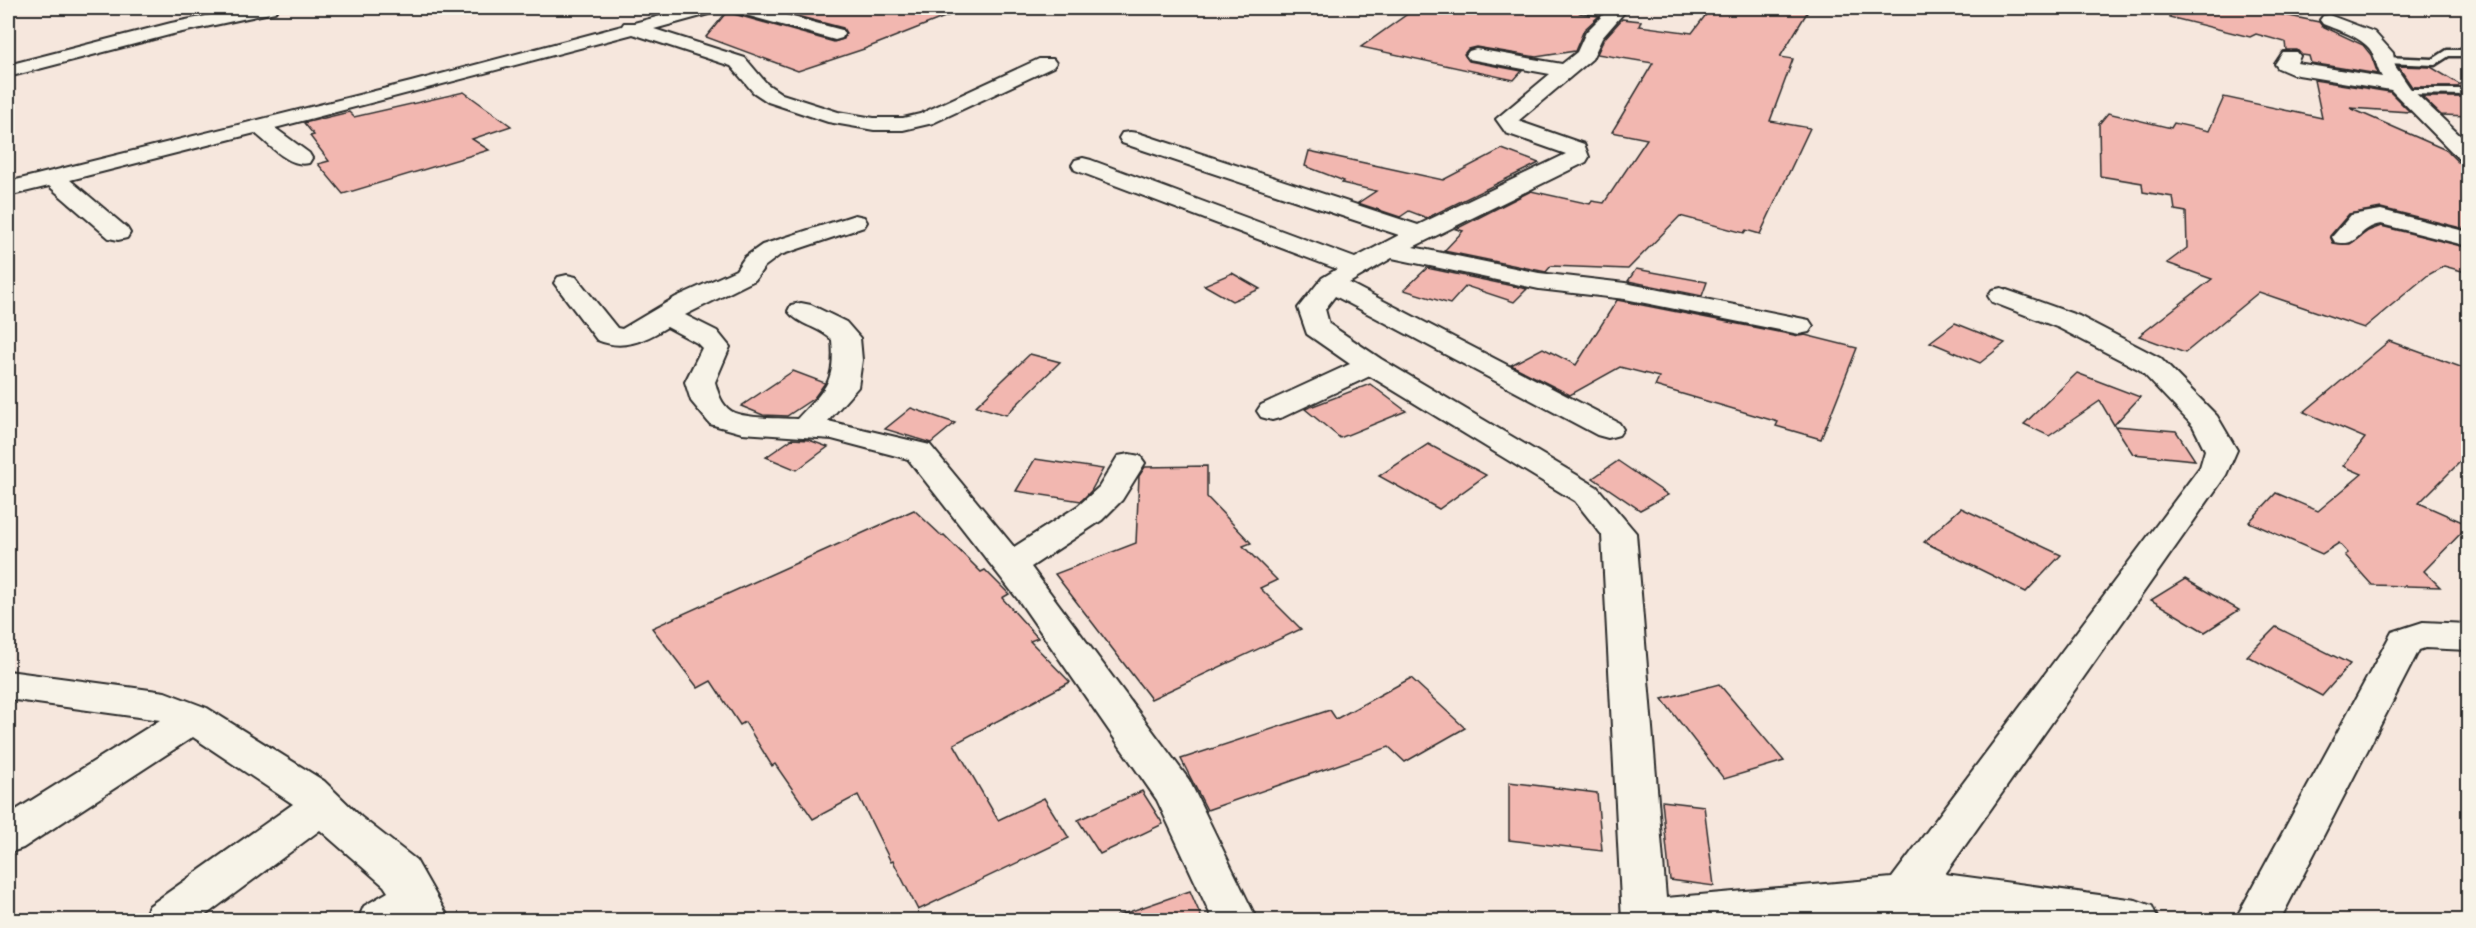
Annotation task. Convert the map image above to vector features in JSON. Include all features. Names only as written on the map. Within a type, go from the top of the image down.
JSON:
[{"type":"street","points":[[8,71],[171,29],[268,8]]},
{"type":"street","points":[[8,189],[418,86],[630,27],[710,8]]},
{"type":"street","points":[[741,8],[834,33]]},
{"type":"street","points":[[1619,8],[1593,36],[1585,55],[1507,119],[1514,128],[1576,148],[1578,157],[1461,212],[1356,267],[1331,284],[1311,308],[1317,328],[1371,365],[1586,494],[1619,533],[1644,920],[1941,892],[2136,921]]},
{"type":"street","points":[[2329,20],[2367,36],[2383,53],[2385,66],[2400,89],[2469,155]]},
{"type":"street","points":[[630,27],[738,62],[760,88],[775,98],[835,118],[874,124],[903,124],[926,119],[1046,63]]},
{"type":"street","points":[[1476,55],[1566,71]]},
{"type":"street","points":[[2290,56],[2285,64],[2292,68],[2400,89]]},
{"type":"street","points":[[257,125],[301,158]]},
{"type":"street","points":[[2443,130],[2469,131]]},
{"type":"street","points":[[1130,138],[1420,234]]},
{"type":"street","points":[[1083,165],[1356,267]]},
{"type":"street","points":[[53,177],[118,233]]},
{"type":"street","points":[[2344,237],[2360,220],[2381,217],[2469,239]]},
{"type":"street","points":[[567,283],[607,334],[613,338],[629,336],[685,303],[746,275],[754,262],[771,250],[855,222]]},
{"type":"street","points":[[1389,250],[1539,281],[1625,291],[1798,326]]},
{"type":"street","points":[[1331,284],[1608,429]]},
{"type":"street","points":[[1904,896],[2215,468],[2221,450],[2206,422],[2150,364],[2069,322],[2001,296]]},
{"type":"street","points":[[801,311],[836,328],[846,338],[848,360],[843,387],[806,427]]},
{"type":"street","points":[[666,316],[707,337],[716,346],[700,382],[706,401],[721,418],[742,424],[832,430],[919,452],[1010,565],[1174,792],[1235,921]]},
{"type":"street","points":[[1272,411],[1371,365]]},
{"type":"street","points":[[1010,565],[1090,513],[1111,493],[1130,463]]},
{"type":"street","points":[[2257,921],[2405,641],[2423,635],[2469,637]]},
{"type":"street","points":[[8,685],[165,706],[194,718],[309,793],[321,806],[400,873],[408,913]]},
{"type":"street","points":[[8,836],[194,718]]},
{"type":"street","points":[[165,921],[321,806]]},
{"type":"lane","points":[[2384,60],[2435,62],[2448,53],[2469,53]]},
{"type":"lane","points":[[2400,89],[2469,92]]},
{"type":"building","points":[[730,8],[734,14],[834,42],[844,39],[846,33],[843,28],[766,8],[965,9],[864,49],[798,71],[706,37]]},
{"type":"building","points":[[1416,8],[1587,8],[1580,13],[1599,16],[1584,30],[1575,51],[1536,57],[1476,47],[1468,49],[1464,54],[1469,61],[1522,71],[1514,80],[1361,47]]},
{"type":"building","points":[[1711,8],[1763,11],[1766,8],[1785,8],[1808,11],[1780,57],[1793,59],[1770,121],[1810,128],[1760,234],[1746,230],[1744,233],[1680,216],[1628,269],[1551,266],[1546,272],[1444,251],[1463,231],[1456,229],[1531,191],[1590,204],[1592,201],[1604,203],[1647,139],[1612,132],[1653,63],[1597,54],[1604,39],[1622,19],[1641,21],[1639,26],[1692,33]]},
{"type":"building","points":[[2170,8],[2250,8],[2319,22],[2322,26],[2363,45],[2371,55],[2378,74],[2311,63],[2309,56],[2302,55],[2297,50],[2286,50],[2285,42],[2256,34],[2250,37],[2169,17]]},
{"type":"building","points":[[2398,66],[2431,67],[2464,87],[2412,87]]},
{"type":"building","points":[[2314,80],[2390,92],[2410,112],[2350,108],[2446,150],[2458,162],[2469,164],[2469,230],[2381,208],[2349,214],[2330,236],[2333,243],[2350,244],[2368,231],[2381,226],[2469,248],[2469,273],[2444,266],[2428,275],[2364,328],[2259,292],[2185,353],[2139,336],[2212,279],[2167,263],[2187,248],[2186,212],[2175,210],[2173,197],[2143,192],[2142,183],[2100,176],[2099,124],[2108,113],[2171,128],[2174,123],[2209,131],[2224,97],[2322,118]]},
{"type":"building","points":[[464,92],[511,126],[472,139],[489,150],[343,194],[318,164],[329,161],[310,136],[314,135],[304,123],[349,112],[354,117]]},
{"type":"building","points":[[2422,97],[2469,97],[2469,116],[2441,115]]},
{"type":"building","points":[[1502,149],[1539,163],[1427,218],[1409,211],[1400,217],[1358,203],[1376,191],[1342,183],[1344,181],[1305,166],[1309,151],[1443,180]]},
{"type":"building","points":[[1427,268],[1527,289],[1514,302],[1466,286],[1450,304],[1404,290]]},
{"type":"building","points":[[1636,269],[1707,282],[1702,296],[1628,281]]},
{"type":"building","points":[[1232,273],[1260,289],[1232,301],[1204,285]]},
{"type":"building","points":[[1617,300],[1799,336],[1805,335],[1857,348],[1821,439],[1776,426],[1778,422],[1655,386],[1659,377],[1620,367],[1570,395],[1511,365],[1543,348],[1576,365]]},
{"type":"building","points":[[1955,323],[2005,343],[1980,363],[1930,342]]},
{"type":"building","points":[[2389,341],[2469,370],[2469,453],[2419,503],[2469,525],[2424,571],[2440,587],[2372,585],[2345,555],[2348,553],[2339,543],[2322,554],[2249,522],[2276,493],[2318,511],[2362,474],[2343,466],[2365,438],[2304,412]]},
{"type":"building","points":[[1030,354],[1060,362],[1006,415],[976,406]]},
{"type":"building","points":[[793,371],[825,383],[814,398],[787,416],[763,415],[741,406]]},
{"type":"building","points":[[2077,373],[2140,397],[2114,425],[2100,401],[2049,436],[2024,424]]},
{"type":"building","points":[[1370,384],[1406,411],[1340,438],[1305,409]]},
{"type":"building","points":[[911,408],[955,423],[931,443],[885,429]]},
{"type":"building","points":[[2115,426],[2176,431],[2195,460],[2133,454]]},
{"type":"building","points":[[792,439],[809,440],[828,447],[797,470],[766,457]]},
{"type":"building","points":[[1428,444],[1486,475],[1439,509],[1379,476]]},
{"type":"building","points":[[1035,459],[1103,469],[1091,491],[1081,501],[1016,491]]},
{"type":"building","points":[[1618,461],[1668,495],[1640,510],[1593,478]]},
{"type":"building","points":[[1207,466],[1207,497],[1251,543],[1243,546],[1277,580],[1260,588],[1301,629],[1151,699],[1055,574],[1136,543],[1139,476],[1145,467]]},
{"type":"building","points":[[1961,508],[2061,555],[2026,592],[1924,542]]},
{"type":"building","points":[[914,510],[942,536],[944,535],[981,572],[985,570],[1009,594],[1002,598],[1038,638],[1030,641],[1070,682],[954,744],[998,820],[1044,798],[1069,838],[918,910],[858,795],[813,819],[775,764],[772,766],[745,722],[740,725],[711,681],[698,688],[652,628]]},
{"type":"building","points":[[2185,579],[2239,610],[2205,632],[2151,600]]},
{"type":"building","points":[[2276,627],[2350,664],[2322,696],[2247,656]]},
{"type":"building","points":[[1411,678],[1465,728],[1405,762],[1389,747],[1207,810],[1181,759],[1330,710],[1336,719]]},
{"type":"building","points":[[1719,684],[1784,761],[1724,779],[1662,699]]},
{"type":"building","points":[[1509,782],[1597,793],[1602,851],[1509,840]]},
{"type":"building","points":[[1142,791],[1163,824],[1100,854],[1078,820]]},
{"type":"building","points":[[1662,801],[1704,806],[1714,886],[1670,880]]},
{"type":"building","points":[[1190,891],[1203,921],[1118,921],[1117,916]]}]
